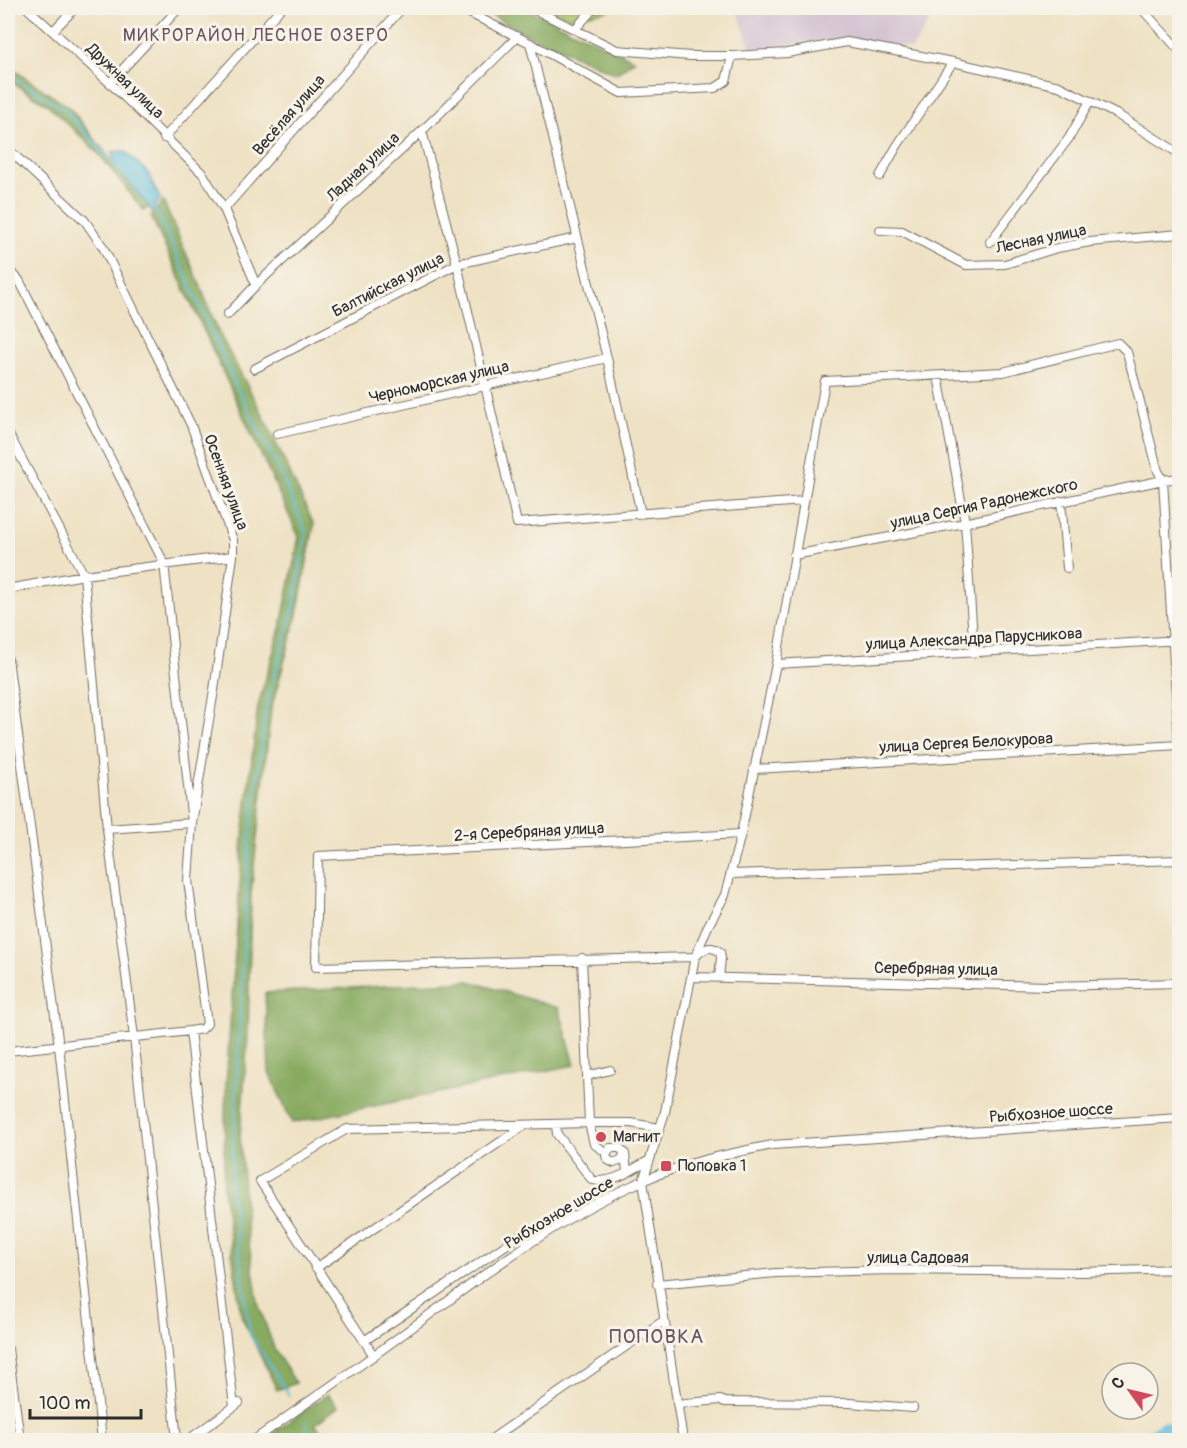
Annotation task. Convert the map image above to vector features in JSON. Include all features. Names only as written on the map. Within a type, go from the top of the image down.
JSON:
[{"type":"street","name":"Дружная улица","points":[[27,8],[110,83],[203,174],[224,209]]},
{"type":"street","points":[[53,31],[75,8]]},
{"type":"street","points":[[110,83],[178,8]]},
{"type":"street","points":[[164,138],[281,8]]},
{"type":"street","name":"Весёлая улица","points":[[224,209],[402,8]]},
{"type":"street","points":[[459,8],[479,16],[621,93],[715,88],[726,81],[732,56]]},
{"type":"street","points":[[531,8],[576,28],[616,50],[690,56],[732,56],[787,53],[847,42],[953,62],[1059,86],[1118,115],[1179,154]]},
{"type":"street","points":[[576,28],[594,8]]},
{"type":"street","points":[[1141,8],[1179,51]]},
{"type":"street","name":"Ладная улица","points":[[227,315],[517,38]]},
{"type":"street","points":[[530,43],[607,358],[641,514]]},
{"type":"street","points":[[880,176],[897,146],[953,62]]},
{"type":"street","points":[[990,242],[1069,138],[1090,101]]},
{"type":"street","points":[[422,131],[457,264],[517,523],[804,501]]},
{"type":"street","name":"Осенняя улица","points":[[8,589],[164,563],[233,556],[231,532],[191,425],[103,247],[85,221],[9,154]]},
{"type":"street","points":[[224,209],[256,285]]},
{"type":"street","name":"Лесная улица","points":[[880,230],[902,231],[966,265],[1005,264],[1057,248],[1090,242],[1179,234]]},
{"type":"street","name":"Балтийская улица","points":[[254,369],[457,264],[577,238]]},
{"type":"street","points":[[8,269],[19,280],[164,563],[192,823]]},
{"type":"street","points":[[683,1440],[657,1284],[643,1180],[665,1112],[695,957],[708,926],[725,895],[741,834],[776,664],[825,381],[1003,372],[1118,343],[1127,352],[1158,471],[1163,480],[1177,641],[1179,745]]},
{"type":"street","name":"Черноморская улица","points":[[277,434],[607,358]]},
{"type":"street","points":[[938,376],[965,522],[974,653]]},
{"type":"street","points":[[8,433],[84,575],[107,829],[134,1037],[177,1440]]},
{"type":"street","name":"улица Сергия Радонежского","points":[[794,555],[1179,478]]},
{"type":"street","points":[[1061,501],[1067,568]]},
{"type":"street","points":[[8,1051],[190,1031],[202,1029],[207,1024],[188,880],[192,823],[233,556]]},
{"type":"street","name":"улица Александра Парусникова","points":[[776,664],[1177,641]]},
{"type":"street","points":[[8,659],[59,1046],[102,1440]]},
{"type":"street","name":"улица Сергея Белокурова","points":[[754,769],[1179,745]]},
{"type":"street","points":[[107,829],[192,823]]},
{"type":"street","name":"2-я Серебряная улица","points":[[582,958],[316,967],[318,856],[741,834]]},
{"type":"street","points":[[731,874],[1179,860]]},
{"type":"street","points":[[607,1153],[594,1144],[589,1123],[582,958],[695,957],[705,948],[713,948],[720,952],[719,978]]},
{"type":"street","name":"Серебряная улица","points":[[692,977],[1048,986],[1179,983]]},
{"type":"street","points":[[188,1440],[237,1405],[190,1031]]},
{"type":"street","points":[[587,1076],[610,1070]]},
{"type":"street","name":"Рыбхозное шоссе","points":[[254,1440],[374,1356],[443,1303],[528,1245],[594,1203],[643,1180],[737,1152],[772,1145],[1179,1118]]},
{"type":"street","points":[[374,1356],[260,1181],[347,1129],[589,1123],[632,1123],[659,1128]]},
{"type":"street","points":[[556,1124],[557,1134],[592,1180],[608,1181],[648,1161]]},
{"type":"street","points":[[316,1268],[525,1125]]},
{"type":"street","points":[[625,1154],[621,1160],[614,1163],[608,1160],[607,1153],[610,1148],[617,1147],[623,1150],[625,1154],[627,1172]]},
{"type":"street","points":[[364,1341],[522,1234],[528,1245]]},
{"type":"street","name":"улица Садовая","points":[[657,1284],[776,1273],[892,1270],[1080,1272],[1179,1269]]},
{"type":"street","points":[[490,1440],[663,1321]]},
{"type":"street","points":[[8,1349],[20,1440]]},
{"type":"street","points":[[677,1404],[720,1400],[725,1402],[849,1403],[913,1408]]},
{"type":"shaded area","points":[[736,8],[937,8],[912,49],[843,39],[751,49]]},
{"type":"green space","points":[[479,8],[524,8],[635,60],[616,74],[526,34]]},
{"type":"green space","points":[[549,8],[612,8],[570,18]]},
{"type":"green space","points":[[8,66],[69,107],[149,207],[144,211],[98,153],[47,104],[8,80]]},
{"type":"green space","points":[[163,201],[218,331],[263,415],[314,525],[296,620],[271,709],[251,894],[248,1036],[240,1136],[246,1224],[258,1303],[275,1351],[296,1383],[277,1390],[241,1315],[223,1189],[226,1084],[243,837],[258,706],[282,621],[299,537],[151,216]]},
{"type":"green space","points":[[469,981],[559,1008],[575,1065],[292,1123],[269,1072],[265,993]]},
{"type":"green space","points":[[328,1394],[338,1407],[315,1424],[328,1440],[263,1440]]},
{"type":"water","points":[[125,151],[148,173],[160,199],[152,211],[114,163],[112,152]]},
{"type":"waterway","points":[[8,73],[65,110],[126,177]]},
{"type":"waterway","points":[[152,206],[160,218],[234,382],[282,476],[306,533],[293,609],[266,706],[249,845],[231,1189],[250,1335],[289,1395]]},
{"type":"waterway","points":[[306,1421],[307,1440]]},
{"type":"waterway","points":[[1144,1440],[1164,1428],[1180,1433]]},
{"type":"place","name":"Магнит","points":[[601,1137]]},
{"type":"place","name":"Поповка 1","points":[[666,1166]]},
{"type":"district","name":"МИКРОРАЙОН ЛЕСНОЕ ОЗЕРО","points":[[256,35]]},
{"type":"district","name":"ПОПОВКА","points":[[657,1336]]}]
